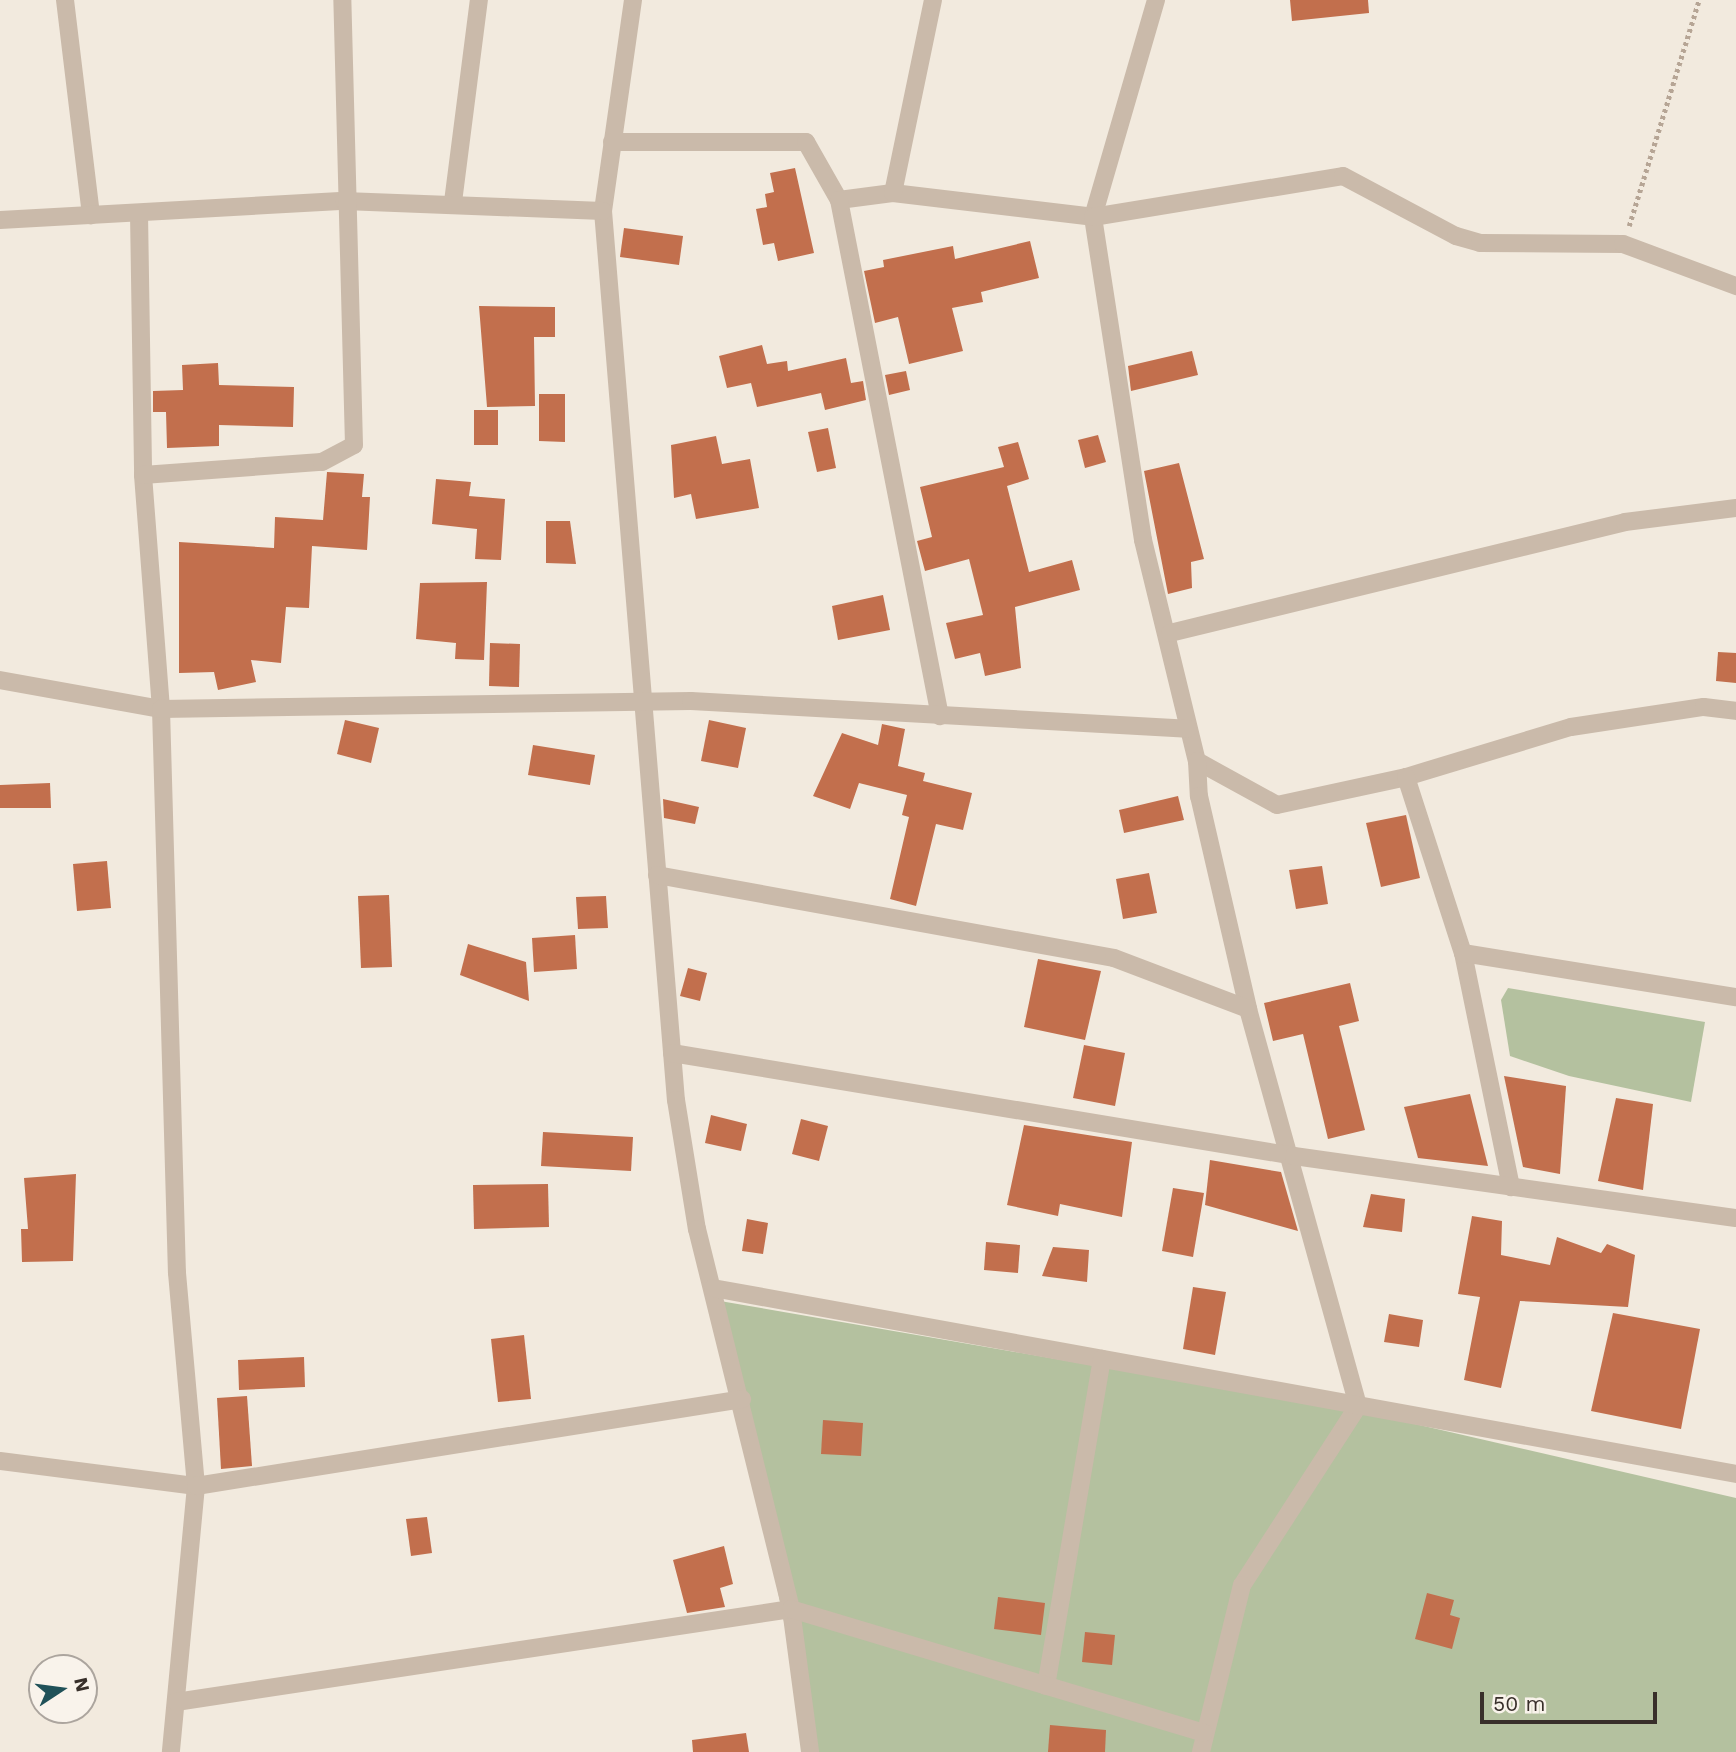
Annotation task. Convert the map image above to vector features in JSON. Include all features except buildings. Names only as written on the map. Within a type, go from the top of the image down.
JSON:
[{"type":"street","points":[[65,0],[91,215]]},
{"type":"street","points":[[143,475],[322,461],[354,445],[344,201],[342,0]]},
{"type":"street","points":[[453,202],[479,0]]},
{"type":"street","points":[[633,0],[603,211],[672,1053],[697,1229],[742,1399],[791,1609],[810,1752]]},
{"type":"street","points":[[893,193],[933,0]]},
{"type":"street","points":[[1156,0],[1093,217],[1143,540],[1170,633],[1187,729],[1198,761],[1199,796],[1248,1009],[1294,1156],[1358,1406],[1242,1585],[1201,1752]]},
{"type":"street","points":[[612,142],[806,142],[839,200],[940,716]]},
{"type":"street","points":[[839,200],[893,193],[1093,217],[1343,176],[1480,243],[1623,244],[1736,286]]},
{"type":"street","points":[[0,220],[344,201],[453,202],[603,211]]},
{"type":"street","points":[[139,213],[143,475],[161,709],[177,1273],[195,1486],[171,1752]]},
{"type":"street","points":[[1170,633],[1625,522],[1736,508]]},
{"type":"street","points":[[0,680],[161,709],[643,701],[1187,729]]},
{"type":"street","points":[[1198,761],[1277,805],[1406,777],[1572,727],[1704,707],[1736,711]]},
{"type":"street","points":[[1406,777],[1462,953],[1511,1186]]},
{"type":"street","points":[[657,875],[1114,958],[1248,1009]]},
{"type":"street","points":[[1462,953],[1736,997]]},
{"type":"street","points":[[672,1053],[1294,1156],[1736,1218]]},
{"type":"street","points":[[713,1288],[1736,1474]]},
{"type":"street","points":[[1046,1685],[1102,1359]]},
{"type":"street","points":[[0,1461],[195,1486],[742,1399]]},
{"type":"street","points":[[176,1702],[791,1609],[1204,1733]]},
{"type":"path","points":[[1623,244],[1699,0]]},
{"type":"green space","points":[[1508,988],[1705,1022],[1691,1102],[1569,1076],[1510,1056],[1501,1000]]},
{"type":"green space","points":[[720,1301],[1363,1412],[1736,1498],[1736,1752],[810,1752]]}]
